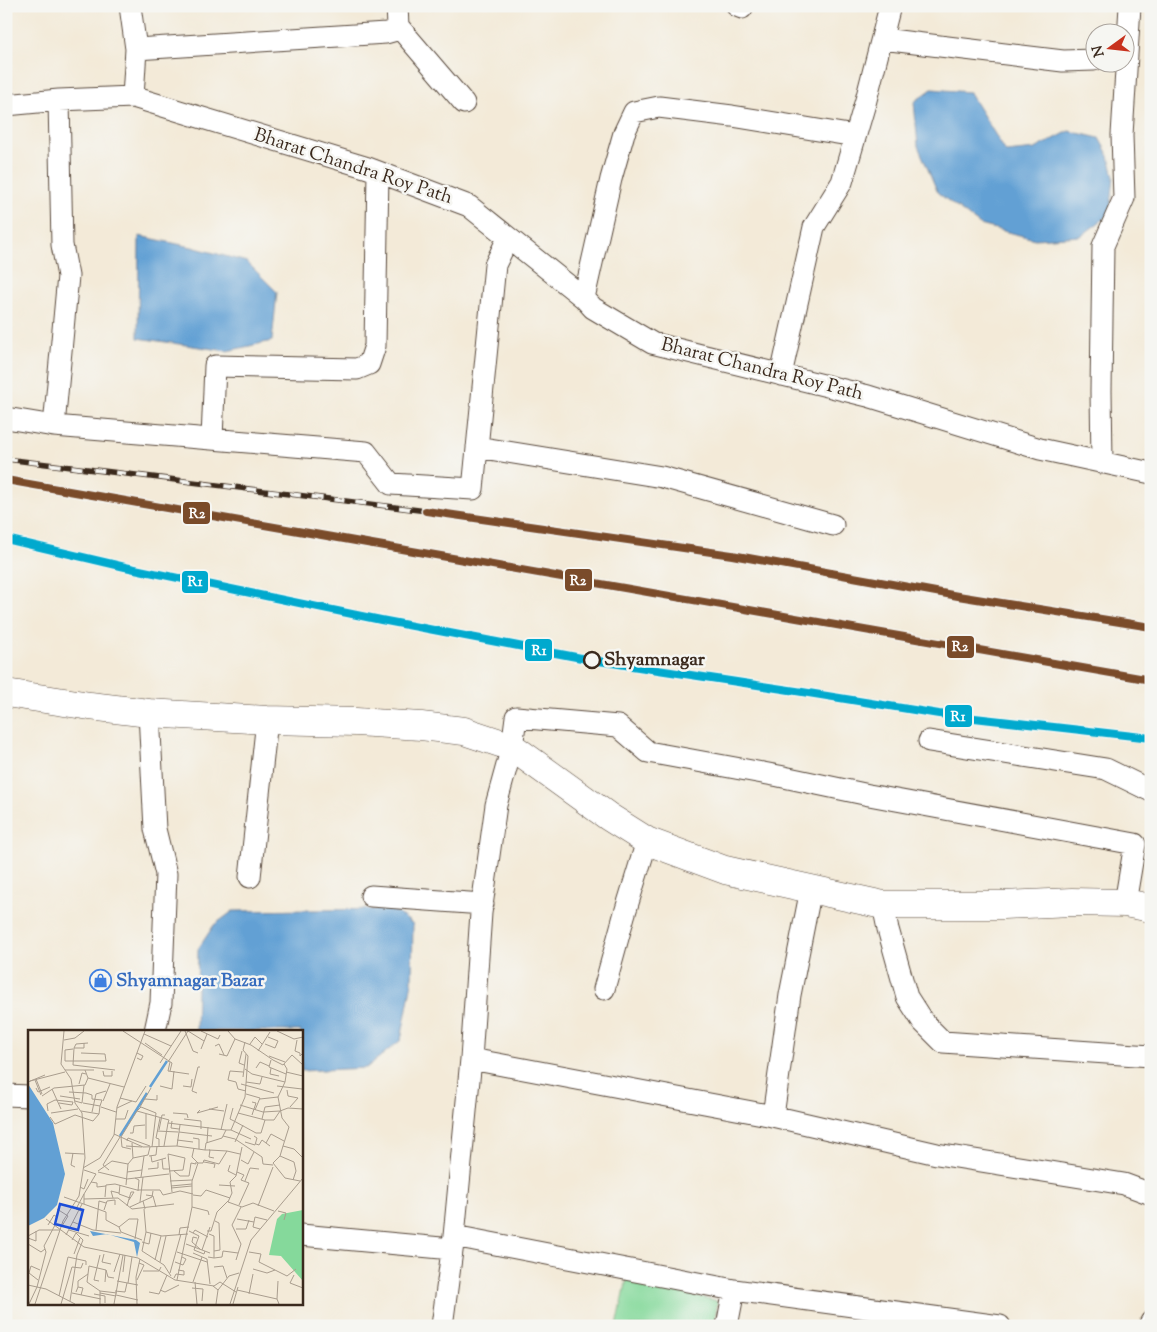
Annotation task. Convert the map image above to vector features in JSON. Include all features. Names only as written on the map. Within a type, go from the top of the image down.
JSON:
[{"type":"main road","points":[[6,693],[149,713],[267,720],[356,722],[464,731],[512,747],[609,818],[647,841],[725,870],[883,905],[1003,905],[1072,902],[1138,905]]},
{"type":"street","points":[[130,6],[136,49],[133,97]]},
{"type":"street","points":[[737,6],[742,8],[742,6]]},
{"type":"street","points":[[1129,22],[1130,6]]},
{"type":"street","points":[[780,375],[814,227],[842,182],[882,39],[884,8]]},
{"type":"street","points":[[136,49],[386,33],[393,31],[398,16]]},
{"type":"street","points":[[398,16],[464,103]]},
{"type":"street","points":[[882,39],[1063,61],[1084,60]]},
{"type":"street","points":[[1102,462],[1101,391],[1104,246],[1124,198],[1122,135],[1125,72]]},
{"type":"street","name":"Bharat Chandra Roy Path","points":[[6,105],[59,100],[133,97],[378,172],[469,206],[584,298],[593,308],[652,344],[868,396],[1040,450],[1151,473]]},
{"type":"street","points":[[54,426],[68,276],[62,245],[59,100]]},
{"type":"street","points":[[584,298],[611,179],[624,133],[634,112],[659,107],[732,116],[855,136]]},
{"type":"street","points":[[212,439],[215,366],[357,369],[369,364],[375,346],[378,172]]},
{"type":"street","points":[[6,418],[54,426],[366,452],[390,484],[473,489],[495,265],[508,238]]},
{"type":"street","points":[[477,447],[662,477],[832,525]]},
{"type":"street","points":[[149,713],[155,830],[166,874],[161,1003],[155,1030]]},
{"type":"street","points":[[442,1326],[453,1243],[483,904],[496,805],[512,747],[516,717],[618,726],[648,752],[1135,844],[1138,905]]},
{"type":"street","points":[[250,878],[267,720]]},
{"type":"street","points":[[929,741],[1106,769],[1151,791]]},
{"type":"street","points":[[604,989],[647,841]]},
{"type":"street","points":[[773,1116],[790,995],[811,889]]},
{"type":"street","points":[[371,896],[483,904]]},
{"type":"street","points":[[883,905],[907,997],[923,1022],[943,1042],[1151,1056]]},
{"type":"street","points":[[470,1059],[773,1116],[937,1154],[1124,1184],[1151,1194]]},
{"type":"street","points":[[6,1094],[28,1096]]},
{"type":"street","points":[[302,1235],[453,1243],[734,1290],[1000,1326]]},
{"type":"street","points":[[727,1326],[734,1290]]},
{"type":"street","points":[[1149,1326],[1151,1322]]},
{"type":"green space","points":[[627,1279],[718,1301],[713,1326],[617,1326]]},
{"type":"water","points":[[932,89],[969,92],[1006,152],[1035,149],[1069,131],[1099,138],[1109,156],[1114,177],[1110,214],[1081,236],[1035,239],[980,225],[938,193],[918,146],[914,102]]},
{"type":"water","points":[[139,236],[192,247],[247,262],[277,292],[272,341],[227,351],[138,338]]},
{"type":"water","points":[[392,909],[413,924],[412,982],[401,1040],[366,1068],[302,1071],[302,1030],[196,1030],[198,949],[214,925],[233,911]]},
{"type":"railway","points":[[6,459],[435,512],[732,555],[958,596],[1151,627]]},
{"type":"railway","points":[[6,480],[1151,680]]},
{"type":"transit line","name":"R2","points":[[6,480],[1151,680]]},
{"type":"transit line","name":"R2","points":[[426,511],[732,555],[958,596],[1151,627]]},
{"type":"transit line","name":"R1","points":[[6,539],[125,567],[381,620],[592,660],[939,714],[1151,738]]},
{"type":"place","name":"Shyamnagar","points":[[592,660]]},
{"type":"place","name":"Shyamnagar Bazar","points":[[100,981]]}]
